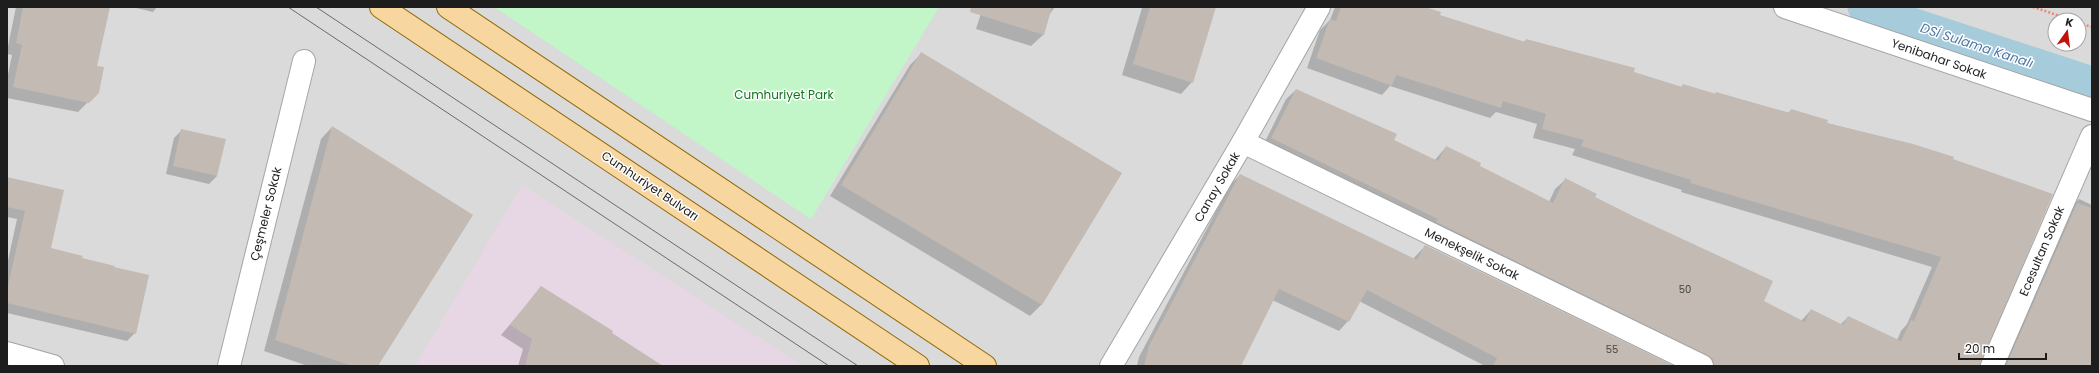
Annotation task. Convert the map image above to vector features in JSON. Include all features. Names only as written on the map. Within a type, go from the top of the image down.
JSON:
[{"type":"main road","name":"Cumhuriyet Bulvarı","points":[[381,7],[918,366]]},
{"type":"main road","points":[[448,7],[985,366]]},
{"type":"street","name":"Canay Sokak","points":[[1111,366],[1243,142],[1319,7]]},
{"type":"street","name":"Yenibahar Sokak","points":[[1785,7],[2092,110]]},
{"type":"street","name":"Çeşmeler Sokak","points":[[229,366],[304,61]]},
{"type":"street","name":"Ecesultan Sokak","points":[[1992,366],[2092,136]]},
{"type":"street","name":"Menekşelik Sokak","points":[[1243,142],[1702,366]]},
{"type":"street","points":[[7,354],[53,366]]},
{"type":"path","points":[[2033,7],[2048,12]]},
{"type":"shaded area","points":[[7,7],[2092,7],[2092,366],[7,366]]},
{"type":"shaded area","points":[[522,185],[803,366],[415,366]]},
{"type":"green space","name":"Cumhuriyet Park","points":[[494,7],[939,7],[811,219]]},
{"type":"building","points":[[23,7],[110,7],[97,66],[104,67],[99,93],[89,103],[13,87],[22,45],[16,43]]},
{"type":"building","points":[[971,7],[1052,7],[1044,35],[970,12]]},
{"type":"building","points":[[1150,7],[1216,7],[1193,83],[1133,64]]},
{"type":"building","points":[[1341,7],[1425,7],[1441,12],[1440,15],[1525,42],[1526,39],[1635,68],[1634,72],[1682,87],[1683,84],[1790,113],[1791,109],[1828,120],[1827,123],[1913,144],[1954,157],[1953,159],[2053,194],[1980,366],[1714,366],[1713,359],[1707,355],[1436,222],[1438,219],[1271,138],[1296,89],[1397,134],[1394,140],[1438,161],[1446,146],[1481,163],[1480,166],[1553,203],[1565,178],[1597,194],[1595,197],[1635,217],[1773,281],[1764,301],[1805,322],[1811,309],[1843,325],[1848,316],[1901,341],[1911,320],[1914,321],[1941,257],[1690,183],[1691,180],[1581,146],[1584,140],[1542,129],[1546,114],[1503,101],[1501,108],[1396,75],[1392,86],[1316,58],[1330,19],[1336,21]]},
{"type":"building","points":[[921,52],[1122,173],[1042,305],[841,185]]},
{"type":"building","points":[[332,126],[473,215],[378,366],[352,366],[275,340]]},
{"type":"building","points":[[181,129],[226,139],[217,176],[173,166]]},
{"type":"building","points":[[1240,174],[1417,260],[1425,245],[1674,366],[1493,366],[1497,358],[1367,290],[1349,322],[1279,289],[1241,366],[1144,366],[1149,346]]},
{"type":"building","points":[[7,177],[64,190],[51,248],[83,256],[82,258],[115,266],[114,267],[149,275],[136,334],[7,303],[7,290],[25,211],[7,207]]},
{"type":"building","points":[[2077,203],[2092,208],[2092,366],[2006,366]]},
{"type":"building","points":[[541,286],[613,331],[612,333],[663,366],[525,366],[532,339],[510,325]]},
{"type":"waterway","name":"DSİ Sulama Kanalı","points":[[1863,7],[2092,82]]},
{"type":"tram line","points":[[288,7],[829,366]]},
{"type":"tram line","points":[[316,7],[858,366]]}]
